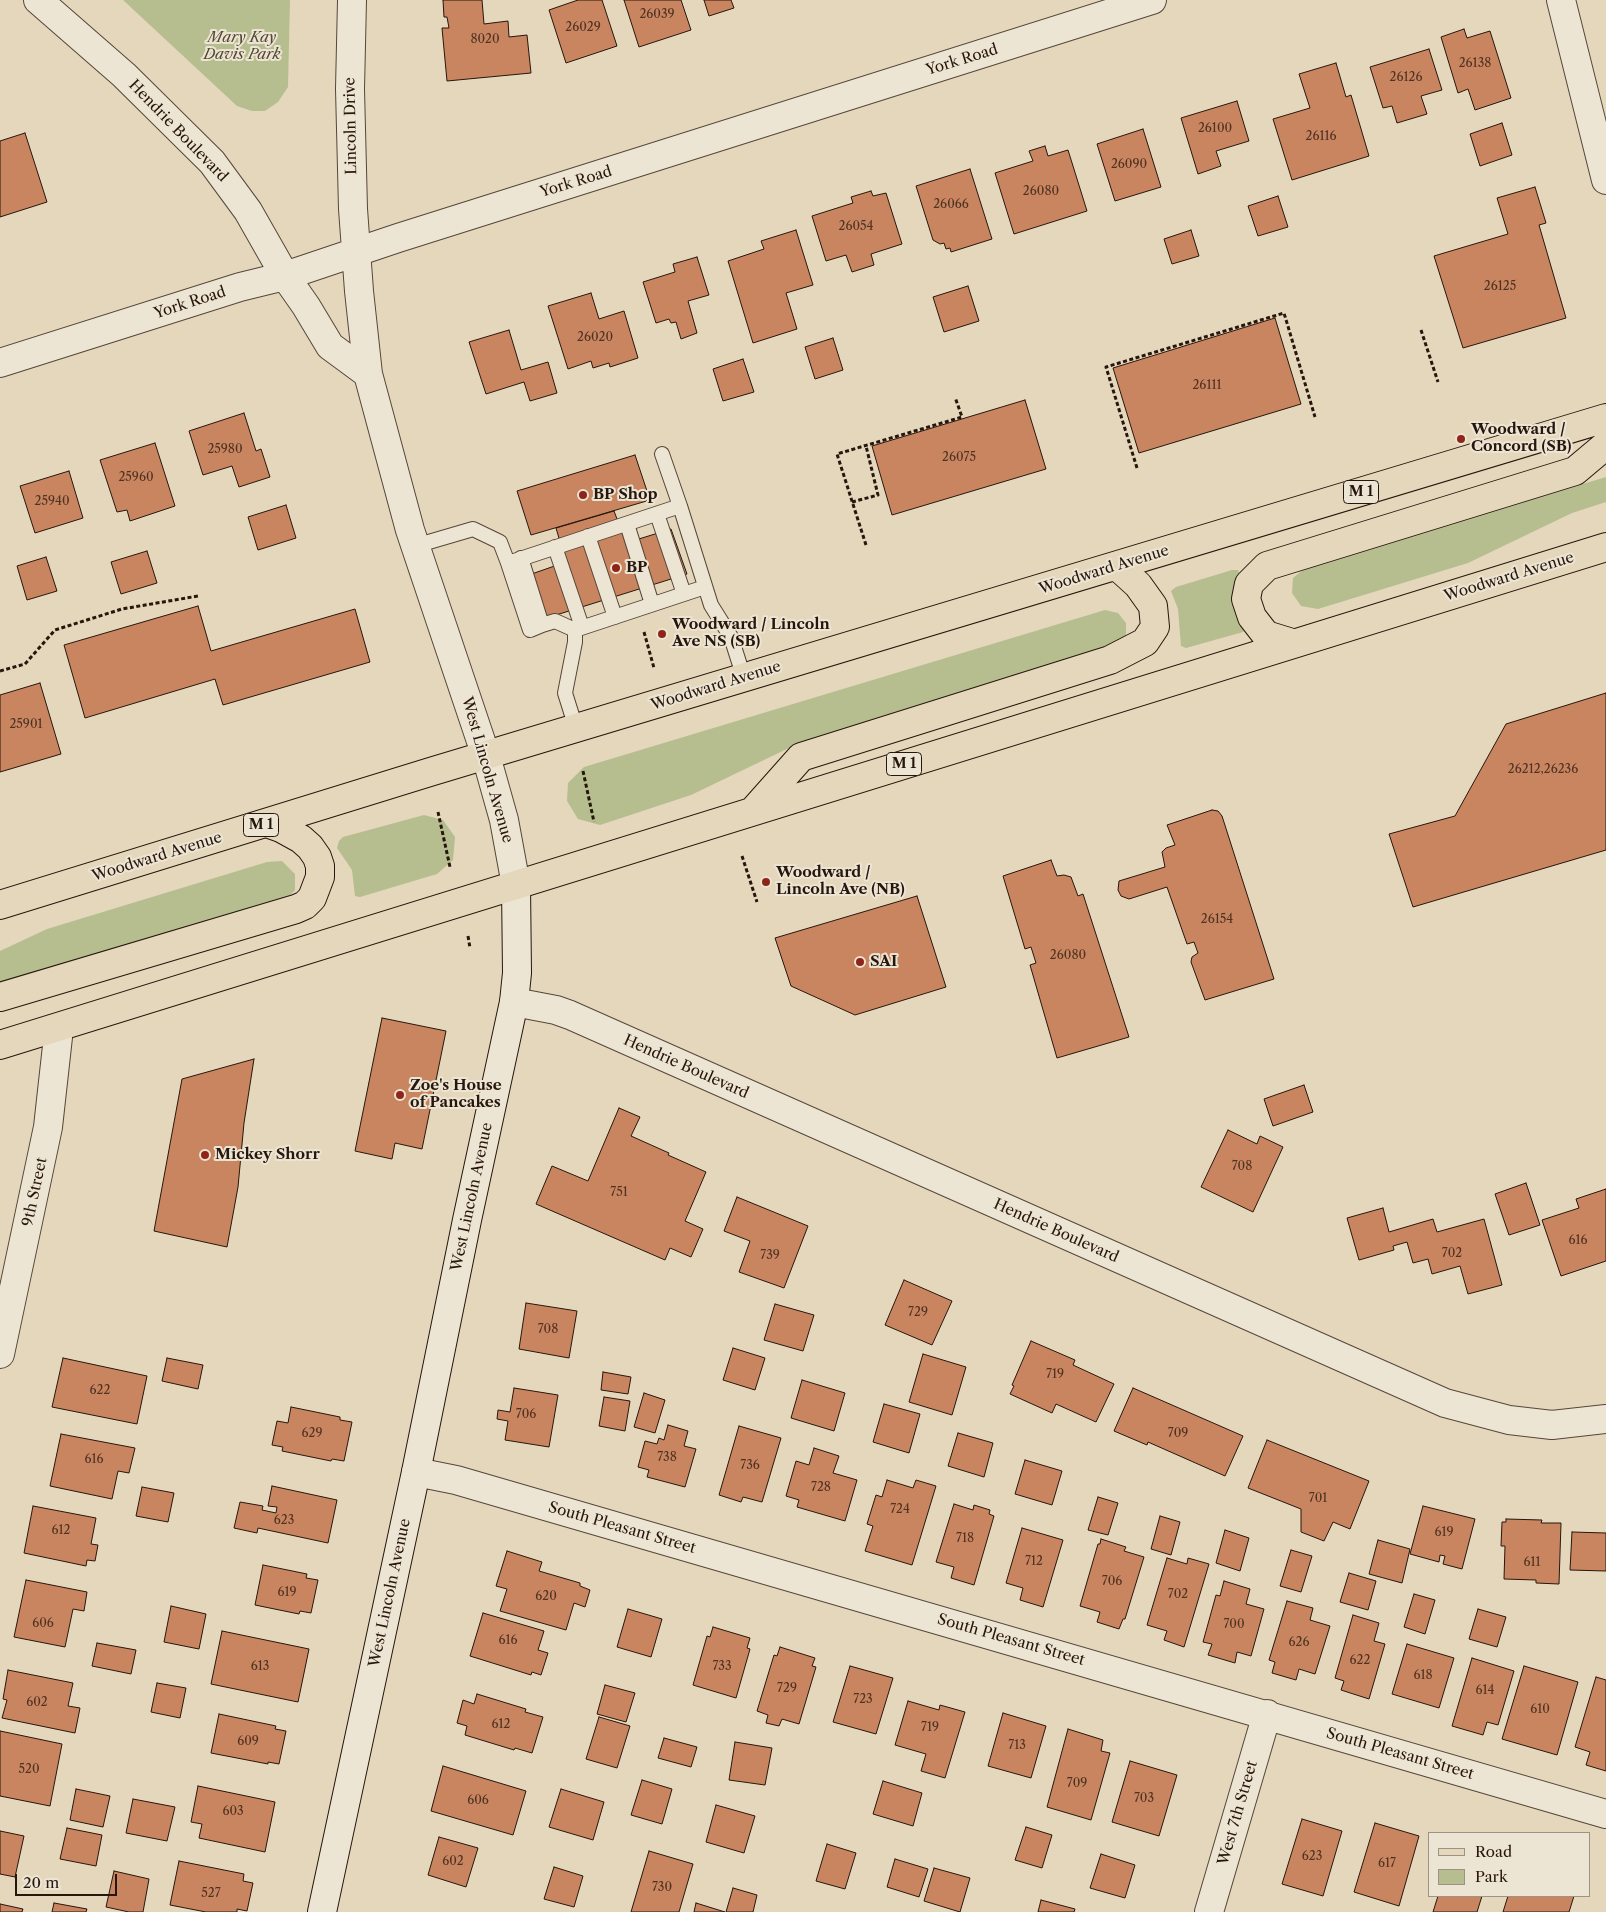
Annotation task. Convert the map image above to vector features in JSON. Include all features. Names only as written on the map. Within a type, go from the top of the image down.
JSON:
[{"type":"main road","name":"Woodward Avenue","points":[[0,905],[576,728],[1606,418]]},
{"type":"main road","points":[[1292,643],[1266,635],[1252,617],[1246,599],[1249,584],[1266,566],[1575,471],[1606,445]]},
{"type":"main road","points":[[1574,557],[1606,528]]},
{"type":"main road","name":"Woodward Avenue","points":[[59,1028],[1292,643],[1606,547]]},
{"type":"main road","points":[[752,812],[801,757],[1110,660],[1145,642],[1155,626],[1153,606],[1138,585],[1117,566]]},
{"type":"main road","points":[[0,997],[305,905],[312,898],[320,877],[320,866],[316,857],[310,847],[302,840],[281,828],[267,823]]},
{"type":"main road","points":[[0,918],[35,894]]},
{"type":"main road","name":"M 1","points":[[0,1045],[59,1028]]},
{"type":"street","name":"Hendrie Boulevard","points":[[38,0],[131,82],[212,162],[248,211],[285,276],[330,346],[368,374]]},
{"type":"street","name":"Lincoln Drive","points":[[352,0],[350,89],[356,253]]},
{"type":"street","name":"York Road","points":[[0,363],[240,287],[285,276],[398,238],[1152,0]]},
{"type":"street","points":[[1561,0],[1606,180]]},
{"type":"street","name":"West Lincoln Avenue","points":[[327,1911],[467,1220],[514,1002],[517,973],[516,886],[504,820],[486,756],[415,546],[368,374],[356,253]]},
{"type":"street","name":"Hendrie Boulevard","points":[[514,1002],[556,1010],[570,1015],[1445,1403],[1508,1420],[1552,1425],[1606,1419]]},
{"type":"street","name":"9th Street","points":[[0,1354],[48,1127],[59,1028]]},
{"type":"street","name":"South Pleasant Street","points":[[416,1472],[456,1480],[1606,1814]]},
{"type":"street","name":"West 7th Street","points":[[1209,1912],[1266,1714]]},
{"type":"lane","points":[[662,454],[712,605],[731,637],[744,678]]},
{"type":"lane","points":[[515,560],[680,506]]},
{"type":"lane","points":[[657,514],[684,594]]},
{"type":"lane","points":[[627,524],[652,604]]},
{"type":"lane","points":[[415,546],[473,529],[500,542],[515,560],[530,630],[555,621],[579,628],[706,587]]},
{"type":"lane","points":[[588,536],[615,617]]},
{"type":"lane","points":[[555,547],[579,628],[565,693],[576,728]]},
{"type":"path","points":[[1137,468],[1106,367],[1284,313],[1315,417]]},
{"type":"path","points":[[1421,330],[1438,382]]},
{"type":"path","points":[[866,545],[837,454],[962,417],[955,397]]},
{"type":"path","points":[[852,502],[878,495],[866,446]]},
{"type":"path","points":[[0,671],[25,664],[55,630],[122,609],[198,596]]},
{"type":"path","points":[[642,624],[654,668]]},
{"type":"path","points":[[582,771],[594,822]]},
{"type":"path","points":[[438,812],[450,867]]},
{"type":"path","points":[[742,856],[757,902]]},
{"type":"path","points":[[468,936],[470,948]]},
{"type":"green space","name":"Mary Kay Davis Park","points":[[123,0],[290,0],[288,87],[278,102],[265,111],[252,111],[237,106]]},
{"type":"green space","points":[[1606,477],[1606,502],[1572,513],[1468,563],[1318,609],[1301,606],[1292,593],[1293,578],[1305,568]]},
{"type":"green space","points":[[1232,570],[1238,570],[1240,575],[1247,628],[1243,632],[1186,648],[1181,646],[1178,609],[1171,591],[1176,587]]},
{"type":"green space","points":[[1105,610],[1118,613],[1126,623],[1126,638],[1116,650],[791,747],[691,795],[600,825],[578,819],[567,801],[568,783],[584,767]]},
{"type":"green space","points":[[424,815],[443,820],[455,837],[453,860],[437,874],[360,897],[355,896],[352,870],[337,848],[339,841],[343,837]]},
{"type":"green space","points":[[282,861],[295,874],[295,890],[285,901],[0,986],[0,951],[47,929],[267,862]]},
{"type":"building","points":[[443,0],[482,0],[484,24],[508,21],[509,37],[527,35],[531,73],[447,81],[442,28],[449,28],[447,17],[444,17]]},
{"type":"building","points":[[578,0],[602,0],[617,46],[566,63],[549,10]]},
{"type":"building","points":[[624,0],[681,0],[691,30],[639,47]]},
{"type":"building","points":[[704,0],[731,0],[734,8],[709,16]]},
{"type":"building","points":[[1464,29],[1467,38],[1490,31],[1511,98],[1475,110],[1468,89],[1458,93],[1441,37]]},
{"type":"building","points":[[1429,49],[1442,90],[1421,96],[1427,114],[1397,123],[1392,106],[1383,108],[1370,67]]},
{"type":"building","points":[[1336,63],[1346,97],[1351,95],[1369,156],[1292,180],[1273,119],[1310,108],[1299,74]]},
{"type":"building","points":[[1237,101],[1249,141],[1216,151],[1221,166],[1198,174],[1181,118]]},
{"type":"building","points":[[1502,123],[1512,155],[1480,166],[1470,134]]},
{"type":"building","points":[[1143,129],[1161,187],[1115,201],[1097,144]]},
{"type":"building","points":[[25,133],[47,202],[0,217],[0,141]]},
{"type":"building","points":[[1045,146],[1048,156],[1068,150],[1087,211],[1014,234],[995,173],[1033,161],[1029,151]]},
{"type":"building","points":[[970,169],[992,239],[951,252],[950,248],[946,249],[944,243],[940,244],[933,240],[916,186]]},
{"type":"building","points":[[1535,187],[1546,223],[1539,225],[1566,318],[1463,348],[1434,256],[1508,234],[1497,198]]},
{"type":"building","points":[[871,191],[873,196],[886,193],[902,244],[871,254],[874,265],[852,272],[846,255],[826,261],[812,216],[853,203],[851,197]]},
{"type":"building","points":[[1278,196],[1288,227],[1258,236],[1248,206]]},
{"type":"building","points":[[796,230],[813,285],[786,293],[797,329],[753,343],[728,261],[764,249],[761,241]]},
{"type":"building","points":[[1191,230],[1199,256],[1172,264],[1164,239]]},
{"type":"building","points":[[697,257],[709,295],[688,301],[697,333],[681,339],[676,322],[671,323],[669,319],[656,323],[643,282],[675,272],[673,264]]},
{"type":"building","points":[[968,286],[979,321],[944,332],[933,297]]},
{"type":"building","points":[[591,293],[599,319],[624,311],[638,358],[610,367],[609,363],[593,368],[591,361],[568,369],[548,306]]},
{"type":"building","points":[[1275,318],[1301,404],[1139,453],[1113,368]]},
{"type":"building","points":[[509,330],[521,370],[548,362],[557,393],[530,401],[524,382],[486,394],[469,342]]},
{"type":"building","points":[[833,338],[843,370],[815,379],[805,347]]},
{"type":"building","points":[[743,359],[754,392],[723,401],[713,369]]},
{"type":"building","points":[[1025,400],[1046,469],[892,515],[872,446]]},
{"type":"building","points":[[244,413],[256,451],[261,449],[270,477],[239,487],[232,466],[203,475],[189,431]]},
{"type":"building","points":[[155,443],[175,506],[130,521],[127,510],[117,512],[100,460]]},
{"type":"building","name":"BP Shop","points":[[635,455],[650,500],[531,535],[517,491]]},
{"type":"building","points":[[69,471],[83,518],[35,533],[20,486]]},
{"type":"building","points":[[286,505],[296,538],[258,550],[248,517]]},
{"type":"building","name":"BP","points":[[614,511],[626,543],[671,529],[687,574],[537,621],[523,577],[566,562],[556,528]]},
{"type":"building","points":[[147,551],[157,583],[121,594],[111,562]]},
{"type":"building","points":[[46,557],[57,591],[27,600],[17,566]]},
{"type":"building","points":[[198,606],[211,651],[355,609],[370,662],[223,705],[215,679],[85,718],[64,645]]},
{"type":"building","points":[[40,683],[61,754],[0,772],[0,695]]},
{"type":"building","points":[[1606,693],[1606,850],[1413,907],[1389,834],[1455,816],[1506,724]]},
{"type":"building","points":[[1212,810],[1218,811],[1222,816],[1274,979],[1205,1000],[1191,962],[1192,957],[1198,953],[1194,942],[1187,944],[1167,887],[1129,899],[1121,896],[1118,890],[1119,881],[1165,867],[1162,852],[1166,848],[1175,845],[1167,825]]},
{"type":"building","points":[[1051,860],[1057,876],[1071,877],[1078,896],[1083,894],[1129,1037],[1057,1058],[1030,965],[1036,963],[1031,947],[1025,949],[1003,876]]},
{"type":"building","name":"SAI","points":[[917,896],[946,987],[855,1015],[791,986],[775,938]]},
{"type":"building","name":"Zoe's House of Pancakes","points":[[382,1018],[446,1031],[422,1149],[395,1143],[392,1159],[355,1151]]},
{"type":"building","name":"Mickey Shorr","points":[[254,1059],[244,1123],[238,1187],[227,1247],[154,1231],[182,1079]]},
{"type":"building","points":[[1304,1085],[1313,1112],[1273,1126],[1264,1099]]},
{"type":"building","points":[[619,1108],[640,1117],[631,1136],[706,1172],[685,1221],[703,1229],[691,1257],[670,1248],[665,1260],[536,1204],[552,1166],[588,1181]]},
{"type":"building","points":[[1228,1130],[1257,1144],[1260,1136],[1283,1147],[1253,1212],[1201,1187]]},
{"type":"building","points":[[1526,1183],[1540,1225],[1509,1235],[1495,1194]]},
{"type":"building","points":[[1606,1189],[1606,1261],[1561,1276],[1542,1220],[1579,1208],[1576,1199]]},
{"type":"building","points":[[737,1197],[808,1226],[784,1288],[739,1272],[750,1241],[724,1231]]},
{"type":"building","points":[[1383,1208],[1389,1232],[1433,1219],[1437,1232],[1484,1219],[1502,1285],[1468,1294],[1460,1266],[1432,1274],[1428,1259],[1413,1263],[1407,1242],[1393,1246],[1394,1250],[1359,1260],[1347,1218]]},
{"type":"building","points":[[904,1280],[952,1301],[932,1345],[885,1325]]},
{"type":"building","points":[[526,1303],[577,1311],[569,1358],[519,1349]]},
{"type":"building","points":[[775,1304],[814,1315],[803,1351],[764,1340]]},
{"type":"building","points":[[1031,1341],[1075,1360],[1073,1365],[1114,1384],[1096,1422],[1056,1404],[1052,1413],[1010,1394]]},
{"type":"building","points":[[733,1348],[765,1358],[755,1390],[723,1380]]},
{"type":"building","points":[[923,1354],[966,1367],[952,1415],[909,1402]]},
{"type":"building","points":[[63,1358],[147,1376],[137,1424],[52,1407]]},
{"type":"building","points":[[167,1358],[203,1365],[198,1389],[162,1381]]},
{"type":"building","points":[[603,1372],[631,1377],[628,1394],[601,1390]]},
{"type":"building","points":[[802,1380],[845,1393],[834,1431],[791,1418]]},
{"type":"building","points":[[514,1388],[558,1395],[549,1447],[505,1440],[508,1421],[497,1419],[498,1410],[510,1412]]},
{"type":"building","points":[[1133,1388],[1243,1436],[1225,1476],[1148,1442],[1147,1445],[1114,1431]]},
{"type":"building","points":[[644,1393],[665,1400],[655,1433],[634,1427]]},
{"type":"building","points":[[604,1397],[630,1401],[625,1431],[599,1426]]},
{"type":"building","points":[[884,1404],[920,1414],[909,1453],[873,1442]]},
{"type":"building","points":[[291,1407],[340,1417],[340,1420],[352,1422],[344,1461],[332,1459],[331,1461],[282,1451],[283,1447],[272,1445],[277,1421],[288,1423]]},
{"type":"building","points":[[668,1425],[688,1431],[684,1446],[696,1449],[685,1487],[647,1477],[649,1470],[638,1467],[645,1441],[657,1444],[659,1438],[664,1440]]},
{"type":"building","points":[[739,1426],[781,1438],[762,1502],[743,1497],[741,1502],[719,1495]]},
{"type":"building","points":[[958,1433],[993,1443],[984,1477],[948,1466]]},
{"type":"building","points":[[61,1434],[135,1448],[129,1473],[118,1471],[112,1499],[50,1486]]},
{"type":"building","points":[[1267,1440],[1369,1481],[1350,1529],[1333,1522],[1324,1541],[1301,1532],[1301,1509],[1248,1488]]},
{"type":"building","points":[[814,1448],[839,1456],[833,1473],[857,1480],[845,1521],[797,1507],[799,1500],[786,1496],[796,1461],[809,1465]]},
{"type":"building","points":[[1025,1460],[1062,1471],[1052,1505],[1015,1494]]},
{"type":"building","points":[[887,1480],[913,1488],[916,1480],[936,1486],[912,1565],[865,1551],[873,1526],[867,1524],[876,1495],[882,1497]]},
{"type":"building","points":[[272,1486],[337,1500],[328,1543],[258,1528],[257,1533],[234,1528],[240,1502],[263,1506],[262,1510],[276,1513],[277,1507],[268,1506]]},
{"type":"building","points":[[142,1487],[174,1493],[168,1522],[136,1516]]},
{"type":"building","points":[[1098,1497],[1118,1503],[1108,1535],[1088,1530]]},
{"type":"building","points":[[954,1504],[973,1510],[974,1505],[990,1510],[989,1514],[994,1516],[974,1585],[951,1578],[954,1567],[936,1562]]},
{"type":"building","points":[[33,1506],[96,1518],[91,1544],[98,1545],[95,1561],[87,1560],[86,1566],[24,1553]]},
{"type":"building","points":[[1423,1506],[1475,1519],[1462,1569],[1443,1564],[1445,1556],[1440,1555],[1439,1562],[1410,1554]]},
{"type":"building","points":[[1160,1516],[1180,1522],[1171,1555],[1151,1549]]},
{"type":"building","points":[[1506,1519],[1542,1520],[1541,1523],[1561,1523],[1559,1584],[1536,1583],[1536,1580],[1504,1579],[1505,1546],[1501,1546],[1502,1522],[1506,1522]]},
{"type":"building","points":[[1022,1528],[1063,1540],[1043,1607],[1020,1600],[1023,1588],[1006,1583]]},
{"type":"building","points":[[1225,1530],[1249,1538],[1240,1571],[1216,1563]]},
{"type":"building","points":[[1572,1532],[1606,1533],[1606,1571],[1570,1570]]},
{"type":"building","points":[[1101,1539],[1126,1547],[1124,1551],[1144,1557],[1125,1619],[1123,1619],[1119,1629],[1097,1622],[1100,1612],[1080,1606]]},
{"type":"building","points":[[1378,1540],[1410,1549],[1402,1583],[1369,1574]]},
{"type":"building","points":[[1291,1550],[1312,1556],[1301,1592],[1280,1586]]},
{"type":"building","points":[[507,1551],[542,1562],[539,1571],[580,1583],[580,1586],[590,1590],[585,1607],[574,1603],[566,1630],[500,1611],[507,1589],[496,1586]]},
{"type":"building","points":[[1167,1558],[1187,1564],[1188,1558],[1209,1564],[1184,1647],[1164,1640],[1167,1631],[1147,1625]]},
{"type":"building","points":[[263,1565],[307,1574],[306,1578],[318,1580],[311,1613],[300,1611],[299,1614],[255,1605]]},
{"type":"building","points":[[1349,1573],[1376,1581],[1368,1610],[1340,1602]]},
{"type":"building","points":[[26,1580],[87,1592],[84,1611],[73,1609],[65,1647],[14,1637]]},
{"type":"building","points":[[1224,1581],[1250,1589],[1246,1604],[1264,1609],[1251,1656],[1237,1652],[1235,1663],[1208,1655],[1212,1644],[1203,1642],[1216,1595],[1220,1596]]},
{"type":"building","points":[[1414,1594],[1435,1600],[1425,1634],[1404,1627]]},
{"type":"building","points":[[1287,1601],[1313,1608],[1310,1620],[1330,1626],[1315,1674],[1299,1669],[1296,1680],[1272,1673],[1275,1662],[1269,1660]]},
{"type":"building","points":[[171,1606],[206,1614],[199,1649],[164,1642]]},
{"type":"building","points":[[628,1609],[662,1619],[651,1657],[617,1647]]},
{"type":"building","points":[[1478,1609],[1506,1617],[1497,1647],[1469,1639]]},
{"type":"building","points":[[483,1613],[544,1631],[538,1650],[548,1653],[541,1675],[532,1672],[531,1675],[470,1656]]},
{"type":"building","points":[[1353,1615],[1379,1623],[1374,1641],[1385,1644],[1369,1699],[1341,1690],[1344,1681],[1335,1678]]},
{"type":"building","points":[[713,1627],[750,1638],[747,1648],[750,1649],[736,1698],[693,1685],[707,1636],[710,1637]]},
{"type":"building","points":[[222,1631],[309,1649],[298,1702],[211,1684]]},
{"type":"building","points":[[97,1643],[136,1650],[131,1674],[92,1666]]},
{"type":"building","points":[[1407,1644],[1454,1658],[1439,1708],[1392,1694]]},
{"type":"building","points":[[780,1647],[815,1658],[812,1666],[816,1667],[799,1724],[782,1719],[779,1726],[766,1723],[768,1715],[757,1711],[774,1655],[777,1656]]},
{"type":"building","points":[[1472,1658],[1514,1671],[1498,1725],[1487,1722],[1483,1735],[1452,1726]]},
{"type":"building","points":[[850,1666],[893,1678],[876,1734],[833,1722]]},
{"type":"building","points":[[1524,1666],[1578,1682],[1557,1755],[1502,1739]]},
{"type":"building","points":[[8,1670],[73,1683],[68,1706],[80,1708],[75,1733],[2,1718],[7,1700],[3,1699]]},
{"type":"building","points":[[1596,1677],[1606,1680],[1606,1771],[1586,1765],[1590,1752],[1575,1747]]},
{"type":"building","points":[[157,1683],[186,1688],[180,1718],[151,1712]]},
{"type":"building","points":[[605,1685],[635,1693],[626,1722],[597,1714]]},
{"type":"building","points":[[477,1694],[526,1709],[525,1712],[543,1717],[532,1753],[515,1748],[514,1750],[465,1735],[467,1726],[457,1723],[463,1700],[474,1704]]},
{"type":"building","points":[[908,1701],[939,1710],[940,1705],[965,1712],[945,1778],[921,1771],[926,1754],[895,1745]]},
{"type":"building","points":[[1003,1713],[1046,1726],[1031,1778],[988,1766]]},
{"type":"building","points":[[219,1714],[276,1726],[275,1729],[286,1731],[279,1764],[268,1762],[268,1764],[211,1753]]},
{"type":"building","points":[[599,1717],[630,1726],[617,1768],[586,1759]]},
{"type":"building","points":[[1068,1729],[1103,1740],[1101,1751],[1110,1753],[1091,1820],[1047,1807]]},
{"type":"building","points":[[0,1731],[62,1744],[50,1806],[0,1796]]},
{"type":"building","points":[[664,1738],[697,1747],[691,1767],[658,1758]]},
{"type":"building","points":[[735,1742],[772,1748],[765,1785],[729,1780]]},
{"type":"building","points":[[1130,1761],[1177,1775],[1159,1836],[1112,1822]]},
{"type":"building","points":[[443,1766],[526,1791],[513,1835],[431,1811]]},
{"type":"building","points":[[642,1780],[672,1789],[662,1824],[631,1815]]},
{"type":"building","points":[[883,1781],[922,1793],[913,1826],[873,1814]]},
{"type":"building","points":[[198,1786],[275,1802],[265,1852],[199,1838],[202,1824],[191,1822]]},
{"type":"building","points":[[76,1789],[110,1796],[103,1827],[70,1820]]},
{"type":"building","points":[[561,1789],[604,1802],[593,1840],[549,1827]]},
{"type":"building","points":[[133,1799],[175,1807],[167,1841],[126,1833]]},
{"type":"building","points":[[716,1805],[755,1816],[744,1853],[706,1842]]},
{"type":"building","points":[[1302,1819],[1342,1831],[1323,1896],[1282,1884]]},
{"type":"building","points":[[1375,1823],[1419,1836],[1399,1906],[1354,1892]]},
{"type":"building","points":[[1026,1827],[1052,1835],[1042,1868],[1015,1860]]},
{"type":"building","points":[[67,1828],[102,1835],[96,1866],[60,1859]]},
{"type":"building","points":[[0,1831],[24,1836],[15,1877],[0,1874]]},
{"type":"building","points":[[439,1837],[478,1848],[466,1887],[428,1875]]},
{"type":"building","points":[[827,1844],[856,1853],[845,1889],[816,1881]]},
{"type":"building","points":[[649,1851],[693,1864],[679,1912],[631,1912]]},
{"type":"building","points":[[1101,1854],[1135,1865],[1125,1898],[1090,1888]]},
{"type":"building","points":[[895,1859],[928,1869],[919,1897],[887,1887]]},
{"type":"building","points":[[179,1861],[244,1874],[243,1881],[253,1883],[247,1911],[237,1909],[237,1912],[206,1912],[170,1905]]},
{"type":"building","points":[[554,1867],[583,1876],[574,1907],[544,1899]]},
{"type":"building","points":[[934,1868],[970,1878],[960,1912],[924,1901]]},
{"type":"building","points":[[114,1871],[149,1879],[143,1912],[129,1912],[106,1907]]},
{"type":"building","points":[[733,1888],[757,1895],[753,1912],[726,1912]]},
{"type":"building","points":[[1438,1897],[1482,1897],[1477,1912],[1433,1912]]},
{"type":"building","points":[[1508,1897],[1574,1897],[1569,1912],[1503,1912]]},
{"type":"building","points":[[1041,1900],[1075,1909],[1074,1912],[1038,1912]]},
{"type":"building","points":[[54,1903],[87,1909],[86,1912],[52,1912]]},
{"type":"building","points":[[696,1903],[725,1912],[694,1912]]},
{"type":"building","points":[[0,1904],[23,1909],[22,1912],[0,1912]]},
{"type":"place","name":"Woodward / Concord (SB)","points":[[1461,439]]},
{"type":"place","name":"BP Shop","points":[[583,495]]},
{"type":"place","name":"BP","points":[[616,568]]},
{"type":"place","name":"Woodward / Lincoln Ave NS (SB)","points":[[662,634]]},
{"type":"place","name":"Woodward / Lincoln Ave (NB)","points":[[766,882]]},
{"type":"place","name":"SAI","points":[[860,962]]},
{"type":"place","name":"Zoe's House of Pancakes","points":[[400,1095]]},
{"type":"place","name":"Mickey Shorr","points":[[205,1155]]}]
